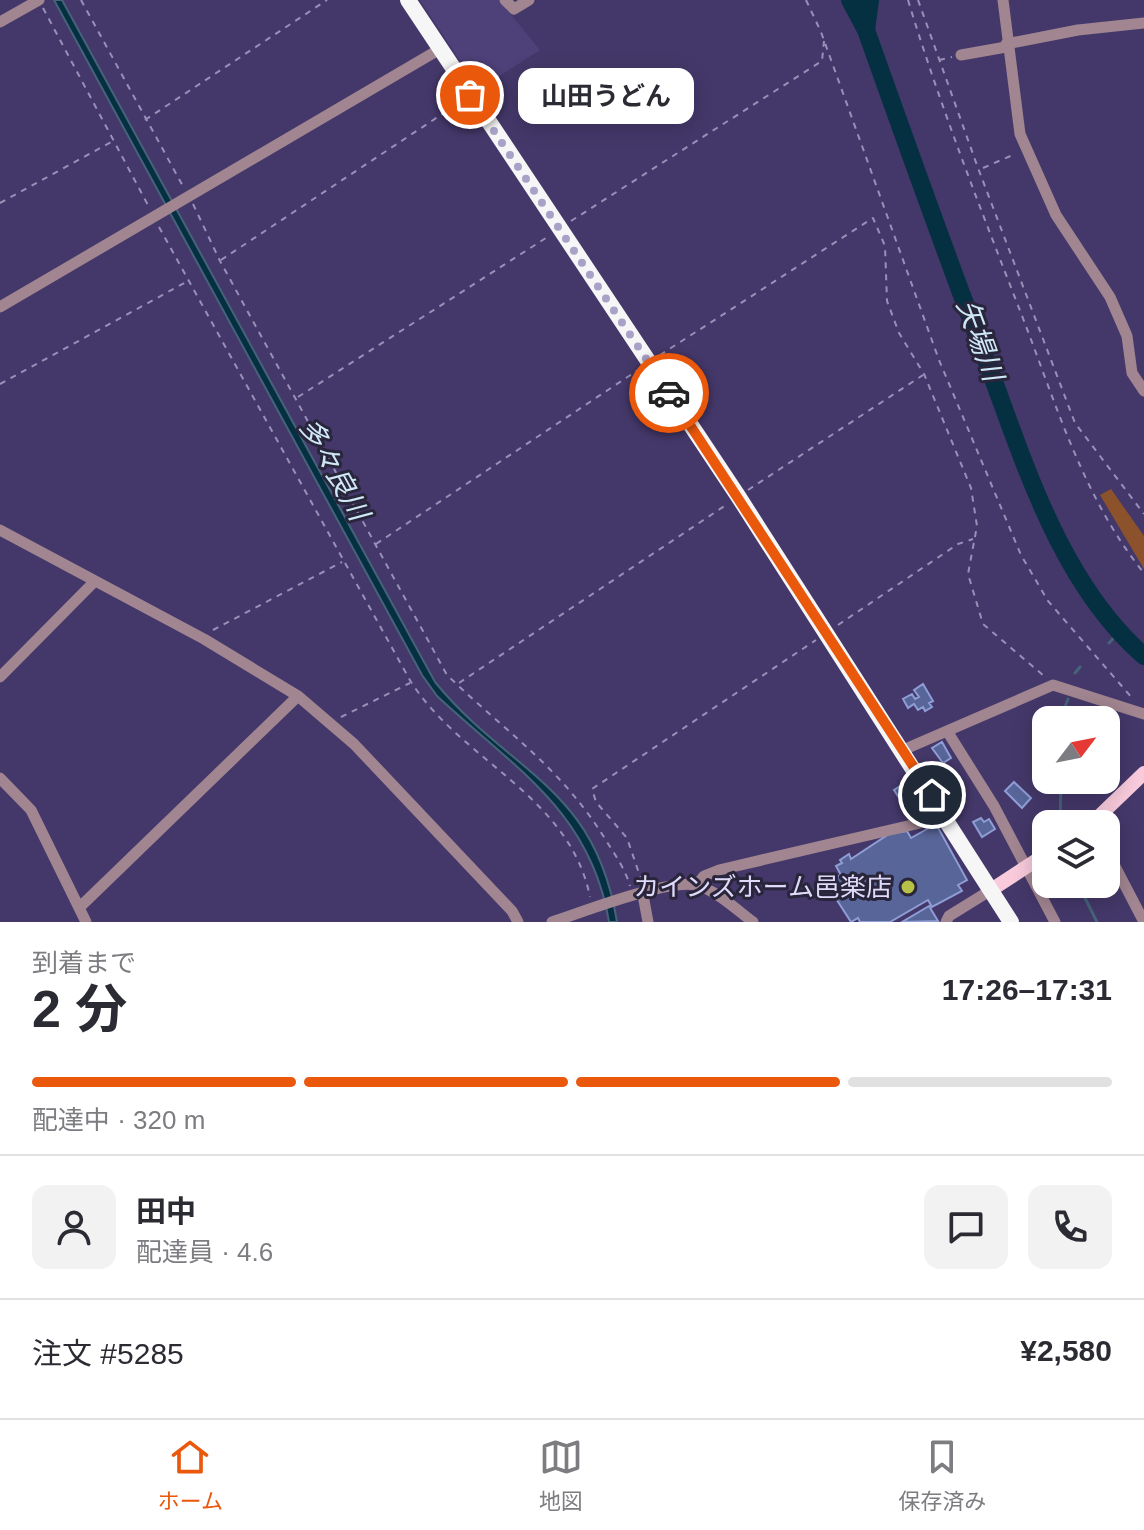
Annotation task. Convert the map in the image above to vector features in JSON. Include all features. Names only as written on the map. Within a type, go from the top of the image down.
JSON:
[{"type":"highway","points":[[408,0],[738,496],[1011,922]]},
{"type":"main road","points":[[1106,810],[1144,773]]},
{"type":"main road","points":[[991,890],[1032,863]]},
{"type":"street","points":[[0,22],[39,0]]},
{"type":"street","points":[[505,0],[514,9],[529,0]]},
{"type":"street","points":[[1003,0],[1016,117],[1026,149],[1056,215],[1110,297],[1127,336],[1132,373],[1144,391]]},
{"type":"street","points":[[961,55],[1144,23]]},
{"type":"street","points":[[0,307],[440,49]]},
{"type":"street","points":[[0,530],[204,639],[298,696],[331,722],[502,900],[518,922]]},
{"type":"street","points":[[0,677],[95,581]]},
{"type":"street","points":[[903,750],[1053,685],[1144,714]]},
{"type":"street","points":[[81,906],[298,696]]},
{"type":"street","points":[[947,731],[994,806],[1055,922]]},
{"type":"street","points":[[0,778],[31,810],[81,906],[86,922]]},
{"type":"street","points":[[696,886],[704,876],[719,870],[946,817]]},
{"type":"street","points":[[1120,876],[1144,922]]},
{"type":"street","points":[[552,922],[668,887],[696,886],[753,922]]},
{"type":"street","points":[[946,922],[949,916],[991,890]]},
{"type":"street","points":[[634,896],[648,922]]},
{"type":"path","points":[[39,0],[411,682],[441,720],[527,792],[560,830],[578,860],[594,909]]},
{"type":"path","points":[[81,0],[447,675],[543,760],[585,805],[629,880],[634,896]]},
{"type":"path","points":[[144,120],[327,0]]},
{"type":"path","points":[[806,0],[824,40],[939,360],[1021,555],[1066,623],[1136,701]]},
{"type":"path","points":[[908,0],[968,173],[1072,446],[1105,513],[1144,573]]},
{"type":"path","points":[[918,0],[938,61],[1075,423],[1144,514]]},
{"type":"path","points":[[298,397],[822,61],[824,40]]},
{"type":"path","points":[[938,61],[961,55]]},
{"type":"path","points":[[220,261],[470,95]]},
{"type":"path","points":[[0,203],[114,140]]},
{"type":"path","points":[[983,168],[1026,149]]},
{"type":"path","points":[[376,544],[870,217],[885,246],[887,301],[899,333],[924,374],[971,488],[977,526],[968,574],[983,624],[1053,685]]},
{"type":"path","points":[[0,384],[189,280]]},
{"type":"path","points":[[457,685],[924,374]]},
{"type":"path","points":[[634,896],[640,869],[627,838],[596,802],[592,789],[958,544],[975,539]]},
{"type":"path","points":[[204,639],[208,633],[344,561]]},
{"type":"path","points":[[331,722],[411,682]]},
{"type":"shaded area","points":[[420,0],[499,0],[540,50],[479,89]]},
{"type":"shaded area","points":[[1111,489],[1144,536],[1144,569],[1100,495]]},
{"type":"water","points":[[54,0],[62,0],[435,682],[463,713],[546,785],[570,810],[590,840],[606,876],[617,922],[609,922],[600,883],[567,820],[520,769],[437,696],[422,675]]},
{"type":"building","points":[[923,684],[933,701],[929,703],[932,707],[925,711],[923,707],[918,710],[914,704],[908,708],[903,699],[912,694],[915,699],[919,697],[914,690]]},
{"type":"building","points":[[942,742],[951,758],[943,763],[932,748]]},
{"type":"building","points":[[1014,782],[1031,798],[1022,808],[1005,791]]},
{"type":"building","points":[[905,783],[918,803],[907,810],[894,790]]},
{"type":"building","points":[[981,818],[984,822],[989,819],[995,829],[982,837],[973,822]]},
{"type":"building","points":[[936,824],[967,880],[958,885],[962,891],[932,907],[928,900],[890,922],[860,922],[858,918],[851,922],[835,897],[843,892],[835,878],[841,875],[836,866],[842,863],[840,860],[849,854],[851,859],[889,834],[907,831],[911,838]]},
{"type":"building","points":[[929,906],[938,921],[902,922]]},
{"type":"waterway","points":[[850,0],[866,30]]},
{"type":"waterway","name":"矢場川","points":[[870,0],[866,30],[1045,513],[1088,591],[1114,625],[1144,656]]},
{"type":"waterway","points":[[1109,643],[1118,633]]},
{"type":"waterway","points":[[1075,673],[1080,667]]},
{"type":"waterway","points":[[1065,706],[1068,699]]},
{"type":"waterway","points":[[1060,810],[1061,794]]},
{"type":"waterway","points":[[1085,898],[1097,922]]},
{"type":"way so far","points":[[470,95],[669,393]]},
{"type":"place","name":"山田うどん","points":[[470,95]]},
{"type":"place","name":"カインズホーム邑楽店","points":[[908,887]]},
{"type":"route","points":[[669,393],[932,795]]},
{"type":"water label","name":"多々良川","points":[[334,469]]}]
